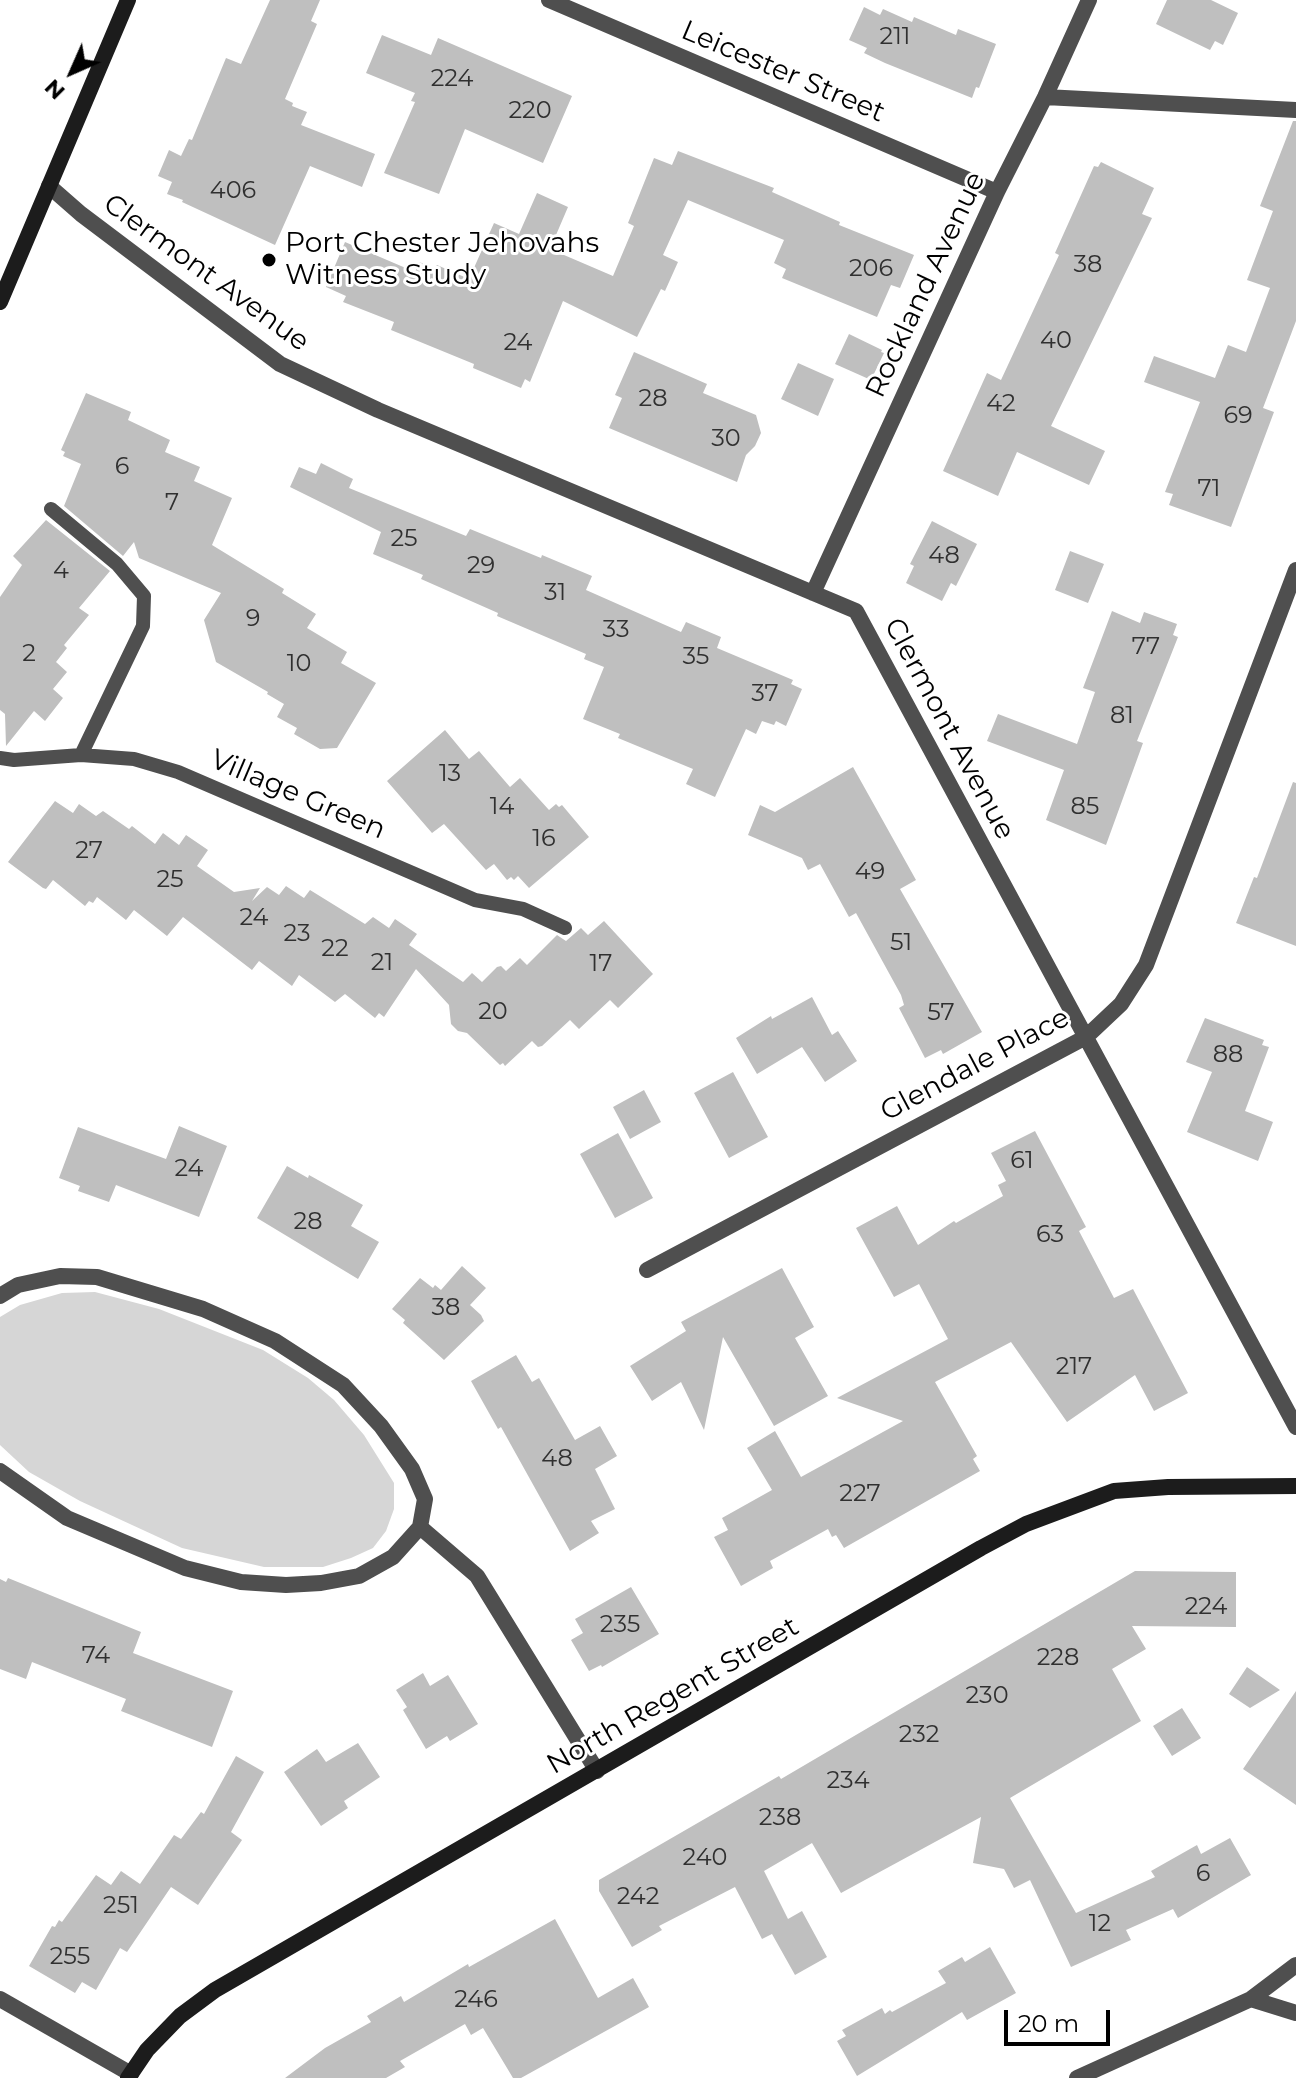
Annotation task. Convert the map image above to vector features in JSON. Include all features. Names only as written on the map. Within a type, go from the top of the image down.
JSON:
[{"type":"street","points":[[0,302],[128,0]]},
{"type":"street","name":"Leicester Street","points":[[549,0],[997,192]]},
{"type":"street","name":"Rockland Avenue","points":[[813,593],[1089,0]]},
{"type":"street","points":[[1045,97],[1296,110]]},
{"type":"street","name":"Clermont Avenue","points":[[49,186],[81,214],[280,364],[378,410],[856,611],[1296,1427]]},
{"type":"street","name":"Glendale Place","points":[[647,1270],[1086,1037],[1121,1004],[1146,965],[1296,570]]},
{"type":"street","points":[[0,1296],[18,1285],[60,1276],[97,1277],[203,1309],[275,1341],[343,1385],[381,1426],[412,1469],[425,1499],[420,1527],[393,1557],[359,1576],[286,1585],[241,1582],[185,1568],[67,1518],[0,1471]]},
{"type":"street","name":"North Regent Street","points":[[129,2076],[147,2050],[180,2016],[215,1990],[981,1548],[1058,1511],[1114,1491],[1168,1487],[1296,1486]]},
{"type":"street","points":[[420,1527],[477,1576],[597,1771]]},
{"type":"street","points":[[1077,2078],[1251,1999],[1296,1965]]},
{"type":"street","points":[[0,1999],[129,2076]]},
{"type":"street","points":[[1251,1999],[1296,2013]]},
{"type":"lane","points":[[51,509],[117,564],[144,596],[143,626],[81,755]]},
{"type":"lane","name":"Village Green","points":[[0,758],[14,760],[81,755],[134,759],[178,772],[475,900],[523,909],[565,928]]},
{"type":"shaded area","points":[[95,1292],[159,1309],[263,1350],[308,1378],[334,1400],[364,1435],[394,1483],[394,1509],[386,1531],[373,1548],[323,1567],[264,1567],[182,1548],[80,1501],[29,1472],[0,1445],[0,1317],[20,1305],[62,1293]]},
{"type":"building","points":[[270,0],[320,0],[311,21],[317,24],[285,99],[293,103],[292,106],[307,112],[301,125],[375,154],[362,187],[310,166],[275,245],[167,194],[172,182],[158,176],[169,150],[181,156],[189,139],[192,140],[226,58],[241,64]]},
{"type":"building","points":[[1167,0],[1211,0],[1238,13],[1223,45],[1215,41],[1210,50],[1156,24]]},
{"type":"building","points":[[864,7],[880,15],[883,9],[912,22],[914,17],[956,35],[958,29],[996,44],[972,98],[864,53],[867,48],[849,40]]},
{"type":"building","points":[[382,35],[431,55],[438,38],[572,96],[543,163],[465,129],[439,194],[384,173],[415,102],[411,101],[415,93],[366,73]]},
{"type":"building","points":[[1293,121],[1296,121],[1296,321],[1263,408],[1274,412],[1231,527],[1169,505],[1173,494],[1165,492],[1200,402],[1144,382],[1154,356],[1215,378],[1228,345],[1246,352],[1270,288],[1247,280],[1273,211],[1260,206]]},
{"type":"building","points":[[678,151],[774,188],[772,192],[840,222],[839,225],[914,255],[900,288],[891,285],[877,317],[782,278],[786,269],[774,263],[784,240],[688,200],[663,255],[678,262],[665,291],[661,289],[637,337],[563,301],[530,382],[525,379],[521,388],[473,368],[474,364],[391,330],[394,322],[343,302],[346,296],[326,287],[345,242],[415,272],[419,262],[435,268],[437,265],[469,279],[494,223],[519,234],[537,193],[568,207],[550,249],[613,276],[634,226],[628,223],[654,158],[672,165]]},
{"type":"building","points":[[1101,162],[1154,188],[1142,214],[1152,218],[1051,426],[1105,451],[1089,485],[1017,452],[998,496],[943,471],[987,373],[1001,380],[1059,255],[1055,253],[1094,166],[1098,167]]},
{"type":"building","points":[[849,334],[884,353],[871,380],[835,364]]},
{"type":"building","points":[[634,352],[707,384],[703,393],[756,415],[761,433],[746,455],[737,482],[609,428],[622,398],[615,395]]},
{"type":"building","points":[[798,363],[834,379],[818,416],[781,399]]},
{"type":"building","points":[[86,393],[131,412],[128,420],[170,440],[165,452],[200,467],[194,481],[232,498],[212,545],[284,589],[282,593],[316,614],[307,628],[347,652],[341,663],[376,683],[337,748],[320,749],[294,734],[297,728],[277,717],[284,704],[216,662],[204,620],[221,593],[139,558],[134,542],[123,556],[64,506],[81,464],[63,456],[65,452],[61,450]]},
{"type":"building","points":[[321,463],[353,479],[349,488],[466,536],[470,529],[592,576],[586,590],[681,632],[686,622],[721,637],[717,648],[793,680],[791,684],[802,689],[786,726],[776,721],[774,725],[762,721],[756,734],[746,729],[715,797],[686,784],[693,769],[618,738],[620,734],[583,719],[604,667],[584,659],[586,654],[497,616],[498,613],[421,579],[423,575],[373,554],[381,532],[290,487],[299,467],[316,474]]},
{"type":"building","points":[[46,520],[110,571],[79,608],[89,615],[64,645],[67,648],[56,662],[67,672],[53,689],[63,698],[45,721],[34,711],[6,746],[5,714],[0,710],[0,597],[22,565],[13,556]]},
{"type":"building","points":[[932,521],[977,544],[956,586],[951,583],[942,601],[906,583],[914,566],[910,564]]},
{"type":"building","points":[[1070,551],[1104,564],[1088,603],[1055,590]]},
{"type":"building","points":[[1112,611],[1140,623],[1144,612],[1177,624],[1173,635],[1178,637],[1137,741],[1143,743],[1106,845],[1046,820],[1064,770],[987,741],[998,714],[1077,744],[1095,692],[1083,688]]},
{"type":"building","points":[[445,730],[469,759],[479,751],[510,787],[520,778],[549,810],[556,804],[559,807],[562,805],[589,837],[529,888],[518,876],[507,880],[494,864],[486,870],[444,824],[432,833],[387,781]]},
{"type":"building","points":[[853,767],[916,880],[900,889],[982,1032],[943,1054],[941,1050],[925,1058],[899,1008],[904,1005],[901,995],[856,913],[849,917],[820,864],[808,870],[802,858],[748,835],[760,805],[775,812]]},
{"type":"building","points":[[1293,782],[1296,783],[1296,946],[1236,923],[1254,877],[1257,878]]},
{"type":"building","points":[[55,801],[73,813],[79,804],[96,816],[103,811],[129,829],[132,826],[155,844],[163,833],[179,845],[186,835],[208,850],[197,866],[234,892],[260,888],[252,901],[267,887],[279,895],[286,886],[304,898],[310,890],[365,924],[373,917],[389,928],[395,919],[417,934],[409,945],[463,982],[472,973],[482,982],[497,967],[501,966],[506,971],[520,958],[527,965],[557,935],[566,941],[581,928],[588,935],[604,921],[653,974],[618,1008],[610,1000],[579,1029],[570,1020],[542,1046],[538,1047],[532,1041],[505,1066],[503,1063],[500,1065],[467,1033],[458,1031],[451,1024],[449,1005],[416,969],[384,1017],[379,1013],[375,1018],[345,994],[335,1002],[299,975],[292,986],[259,961],[252,970],[183,917],[167,936],[134,910],[126,920],[97,897],[85,906],[53,880],[46,889],[43,888],[8,862]]},
{"type":"building","points":[[812,997],[832,1035],[838,1031],[857,1061],[825,1082],[802,1047],[757,1074],[736,1038],[771,1016],[772,1019]]},
{"type":"building","points":[[1205,1018],[1264,1040],[1262,1045],[1269,1047],[1245,1111],[1273,1122],[1258,1161],[1187,1132],[1212,1072],[1186,1062]]},
{"type":"building","points":[[733,1072],[768,1137],[729,1158],[694,1093]]},
{"type":"building","points":[[644,1090],[661,1122],[630,1139],[613,1107]]},
{"type":"building","points":[[179,1126],[227,1146],[199,1217],[116,1185],[109,1202],[78,1191],[80,1186],[59,1178],[78,1127],[166,1159]]},
{"type":"building","points":[[1035,1131],[1086,1227],[1079,1231],[1114,1298],[1133,1289],[1188,1393],[1154,1411],[1135,1375],[1067,1422],[1011,1342],[935,1382],[977,1456],[973,1459],[980,1471],[844,1548],[828,1529],[770,1561],[773,1568],[741,1586],[714,1537],[728,1530],[722,1518],[772,1490],[747,1448],[775,1431],[801,1477],[903,1421],[837,1398],[948,1339],[919,1284],[894,1297],[856,1228],[897,1206],[918,1245],[954,1221],[956,1223],[1003,1196],[998,1185],[1006,1181],[991,1153]]},
{"type":"building","points":[[618,1133],[653,1198],[615,1218],[580,1154]]},
{"type":"building","points":[[287,1166],[363,1205],[351,1226],[379,1242],[358,1279],[257,1218]]},
{"type":"building","points":[[462,1266],[486,1288],[470,1305],[484,1321],[444,1360],[392,1309],[420,1278],[441,1290]]},
{"type":"building","points":[[782,1268],[814,1327],[795,1338],[828,1396],[774,1426],[723,1337],[704,1430],[681,1382],[652,1401],[630,1366],[686,1331],[681,1322]]},
{"type":"building","points":[[516,1355],[532,1382],[539,1378],[575,1440],[600,1426],[617,1456],[595,1469],[615,1509],[591,1521],[599,1533],[570,1551],[501,1427],[498,1429],[471,1381]]},
{"type":"building","points":[[1135,1571],[1236,1572],[1236,1627],[1132,1626],[1146,1649],[1112,1669],[1141,1721],[1010,1798],[1076,1913],[1155,1877],[1151,1871],[1197,1845],[1201,1854],[1230,1838],[1251,1875],[1178,1918],[1173,1909],[1126,1930],[1131,1940],[1071,1967],[1030,1880],[1014,1888],[1004,1869],[973,1863],[981,1817],[841,1893],[812,1843],[764,1871],[788,1919],[802,1911],[827,1957],[795,1975],[772,1934],[762,1939],[735,1887],[659,1926],[662,1930],[632,1947],[599,1891],[599,1880],[779,1776],[781,1779]]},
{"type":"building","points":[[8,1578],[141,1632],[133,1653],[233,1691],[212,1747],[121,1711],[126,1699],[32,1662],[26,1679],[0,1669],[0,1579],[6,1582]]},
{"type":"building","points":[[631,1587],[659,1634],[602,1667],[589,1671],[571,1640],[583,1633],[575,1619]]},
{"type":"building","points":[[1247,1667],[1280,1690],[1250,1708],[1229,1694]]},
{"type":"building","points":[[423,1673],[430,1686],[448,1675],[478,1724],[450,1741],[447,1736],[426,1749],[403,1710],[407,1707],[396,1690]]},
{"type":"building","points":[[1296,1691],[1296,1805],[1243,1769]]},
{"type":"building","points":[[1182,1708],[1201,1738],[1172,1756],[1153,1726]]},
{"type":"building","points":[[358,1743],[380,1777],[344,1801],[348,1808],[321,1826],[284,1772],[317,1749],[326,1762]]},
{"type":"building","points":[[236,1756],[264,1772],[231,1832],[242,1840],[198,1905],[171,1887],[127,1952],[120,1948],[96,1990],[82,1982],[75,1993],[29,1966],[52,1926],[55,1927],[59,1920],[62,1922],[96,1875],[111,1885],[121,1871],[140,1884],[174,1835],[181,1839],[201,1812],[204,1814]]},
{"type":"building","points":[[555,1919],[598,1998],[633,1978],[649,2007],[521,2078],[513,2078],[483,2028],[471,2035],[465,2024],[400,2061],[405,2067],[386,2078],[285,2078],[325,2048],[371,2022],[367,2016],[401,1996],[404,2002],[468,1964],[469,1967]]},
{"type":"building","points":[[990,1947],[1016,1993],[967,2020],[962,2012],[857,2076],[837,2041],[846,2036],[842,2030],[882,2008],[885,2014],[890,2010],[892,2012],[946,1983],[938,1971],[962,1957],[965,1962]]},
{"type":"place","name":"Port Chester Jehovahs Witness Study","points":[[269,260]]}]
